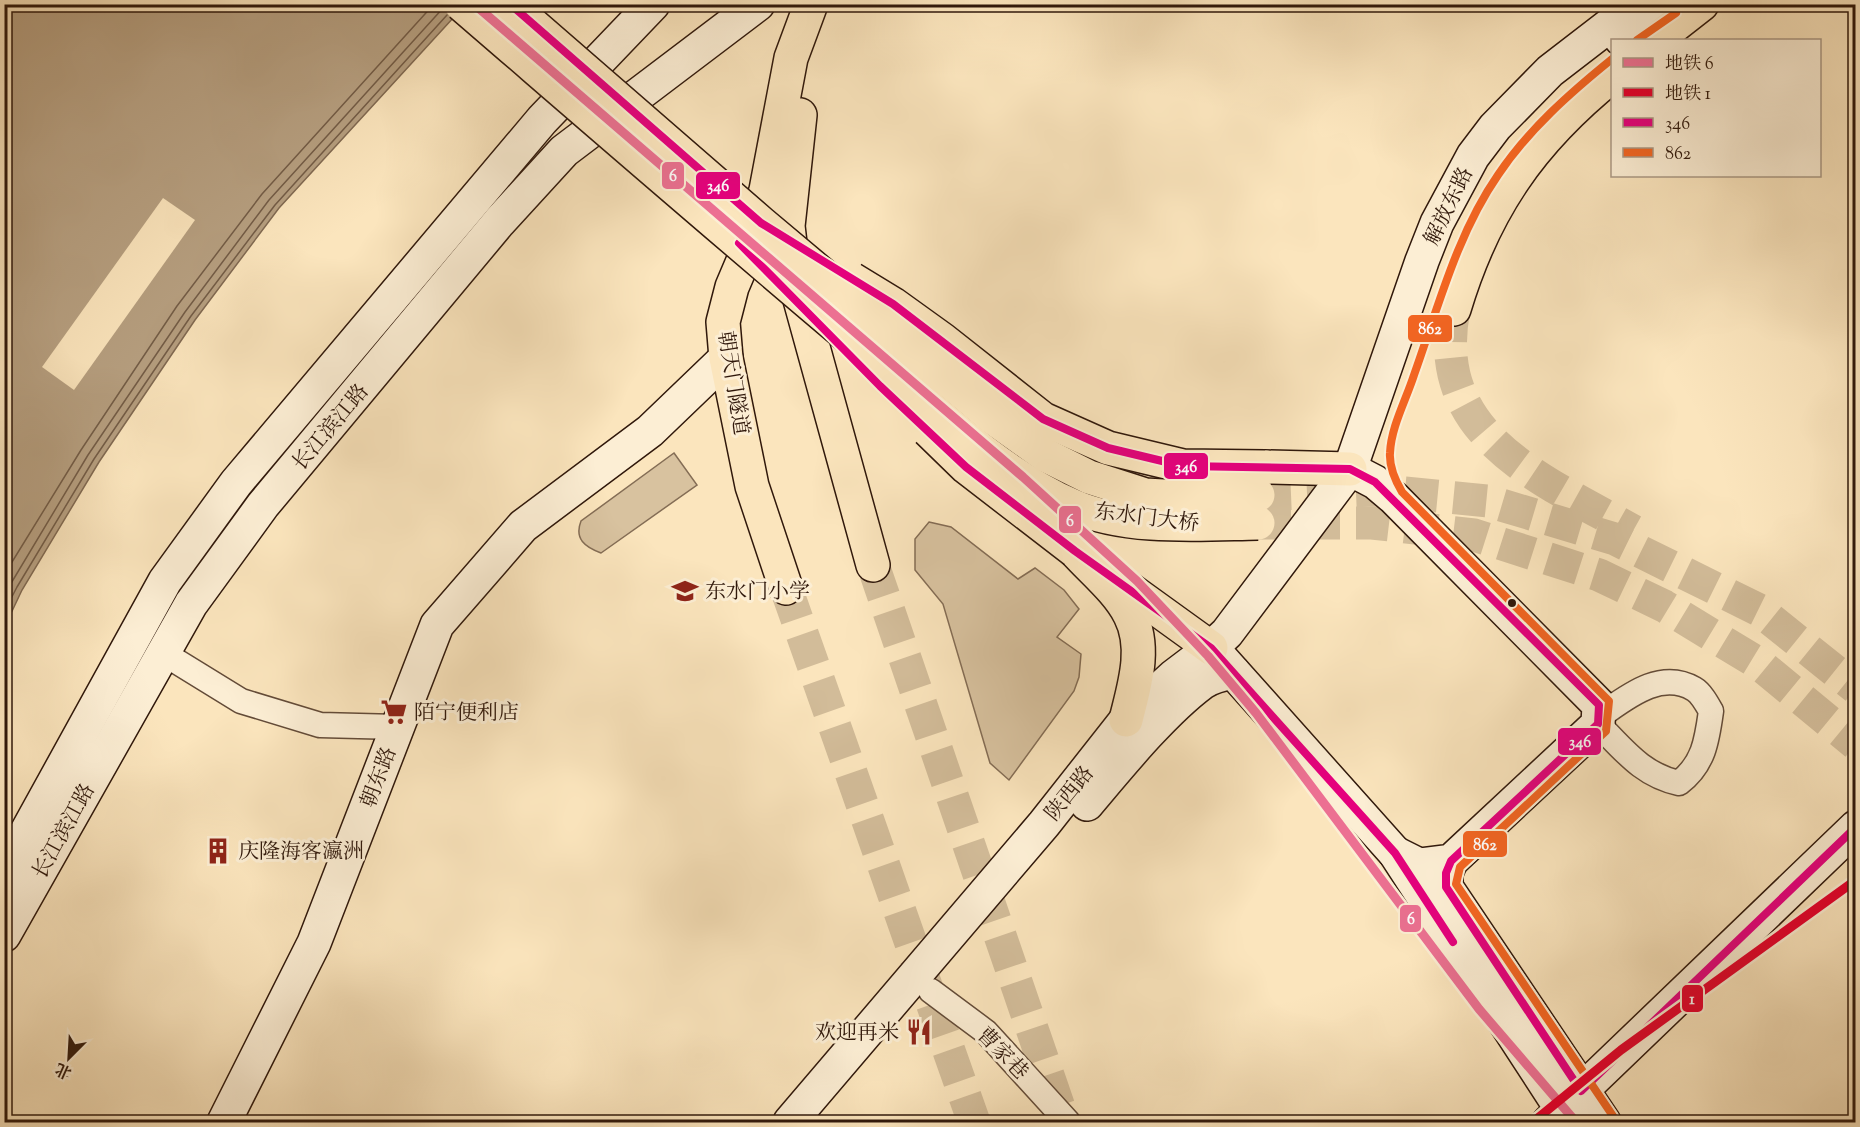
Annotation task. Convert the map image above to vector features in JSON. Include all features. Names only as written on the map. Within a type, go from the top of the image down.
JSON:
[{"type":"main road","name":"东水门大桥","points":[[461,4],[752,235]]},
{"type":"main road","name":"东水门大桥","points":[[509,4],[970,439],[1018,476],[1074,507],[1114,518],[1177,525],[1260,495]]},
{"type":"main road","name":"长江滨江路","points":[[4,873],[165,581],[236,483],[542,120],[653,4]]},
{"type":"main road","name":"长江滨江路","points":[[4,934],[190,604],[263,505],[499,222],[564,151],[758,4]]},
{"type":"main road","name":"朝天门隧道","points":[[811,4],[789,69],[778,191],[788,226],[794,278],[873,565]]},
{"type":"main road","name":"朝天门隧道","points":[[786,588],[752,486],[726,358],[723,322],[732,287],[752,240],[778,191],[811,69],[833,4]]},
{"type":"main road","name":"解放东路","points":[[1350,469],[1422,261],[1437,223],[1473,156],[1495,127],[1550,71],[1637,4]]},
{"type":"main road","points":[[1621,39],[1670,4]]},
{"type":"main road","points":[[1657,39],[1702,4]]},
{"type":"main road","name":"解放东路","points":[[1394,498],[1379,468],[1379,445],[1440,270],[1472,197],[1489,168],[1537,111],[1565,84],[1611,47]]},
{"type":"main road","points":[[1454,309],[1477,241],[1510,183],[1555,126],[1611,77]]},
{"type":"main road","points":[[752,235],[893,304],[1043,419],[1108,448],[1184,466],[1260,495],[1350,469],[1375,482],[1394,498],[1599,705],[1599,720],[1451,861],[1446,873],[1446,887],[1576,1114]]},
{"type":"main road","points":[[752,235],[880,386],[966,467],[1075,551],[1131,603],[1222,660],[1395,853],[1534,1064],[1576,1114]]},
{"type":"main road","name":"朝东路","points":[[224,1122],[314,943],[437,625],[523,526],[650,431],[726,358]]},
{"type":"main road","name":"陕西路","points":[[820,1122],[1105,783],[1175,707],[1203,682],[1216,675],[1222,660],[1227,633],[1350,469]]},
{"type":"main road","points":[[1126,720],[1138,671],[1138,644],[1131,603]]},
{"type":"main road","name":"陕西路","points":[[790,1122],[1044,824],[1126,720],[1174,676],[1222,660]]},
{"type":"main road","points":[[1576,1114],[1856,827]]},
{"type":"main road","points":[[1395,853],[1419,865],[1451,861]]},
{"type":"main road","points":[[1576,1114],[1856,854]]},
{"type":"street","points":[[163,653],[241,701],[320,725],[398,727]]},
{"type":"street","points":[[1662,682],[1681,684],[1696,689],[1711,711],[1705,751],[1693,773],[1679,783],[1659,778],[1642,768],[1599,720],[1637,690],[1662,682]]},
{"type":"street","name":"曹家巷","points":[[931,991],[986,1032],[1068,1122]]},
{"type":"shaded area","points":[[674,453],[697,485],[601,553],[582,542],[579,533],[581,521]]},
{"type":"shaded area","points":[[929,522],[951,527],[1018,579],[1035,568],[1064,590],[1079,609],[1057,637],[1081,654],[1079,677],[1074,691],[1009,780],[990,763],[943,604],[915,570],[915,539]]},
{"type":"water","points":[[5,5],[465,5],[279,208],[195,320],[99,462],[22,590],[5,626]]},
{"type":"pier","points":[[163,198],[195,220],[74,390],[42,367]]},
{"type":"tunnel","points":[[1454,309],[1451,353],[1459,390],[1476,421],[1500,448],[1530,471],[1633,531]]},
{"type":"tunnel","points":[[1258,495],[1374,490],[1488,501],[1615,539],[1759,610],[1856,688]]},
{"type":"tunnel","points":[[1258,523],[1372,523],[1474,535],[1599,575],[1664,606],[1758,663],[1856,744]]},
{"type":"tunnel","points":[[873,565],[1064,1122]]},
{"type":"tunnel","points":[[786,588],[974,1122]]},
{"type":"metro line","name":"6","points":[[474,4],[1023,477],[1137,581],[1208,656],[1256,713],[1479,1009],[1576,1122]]},
{"type":"metro line","name":"1","points":[[1533,1122],[1621,1050],[1856,880]]},
{"type":"transit line","name":"346","points":[[510,4],[761,223],[893,304],[1043,419],[1108,448],[1183,466],[1350,469],[1375,482],[1599,705],[1598,724],[1451,861],[1446,873],[1446,887],[1581,1091],[1856,827]]},
{"type":"transit line","name":"862","points":[[1638,39],[1676,13]]},
{"type":"transit line","name":"862","points":[[1611,60],[1536,127],[1510,158],[1484,198],[1471,222],[1440,298],[1396,423],[1391,443],[1390,463],[1402,492],[1609,701],[1606,731],[1460,867],[1456,884],[1613,1116]]},
{"type":"transit line","name":"346","points":[[739,243],[880,386],[966,467],[1075,551],[1211,648],[1395,853],[1453,942]]},
{"type":"place","name":"东水门小学","points":[[685,591]]},
{"type":"place","name":"陌宁便利店","points":[[394,712]]},
{"type":"place","name":"庆隆海客瀛洲","points":[[218,851]]},
{"type":"place","name":"欢迎再米","points":[[919,1032]]}]
